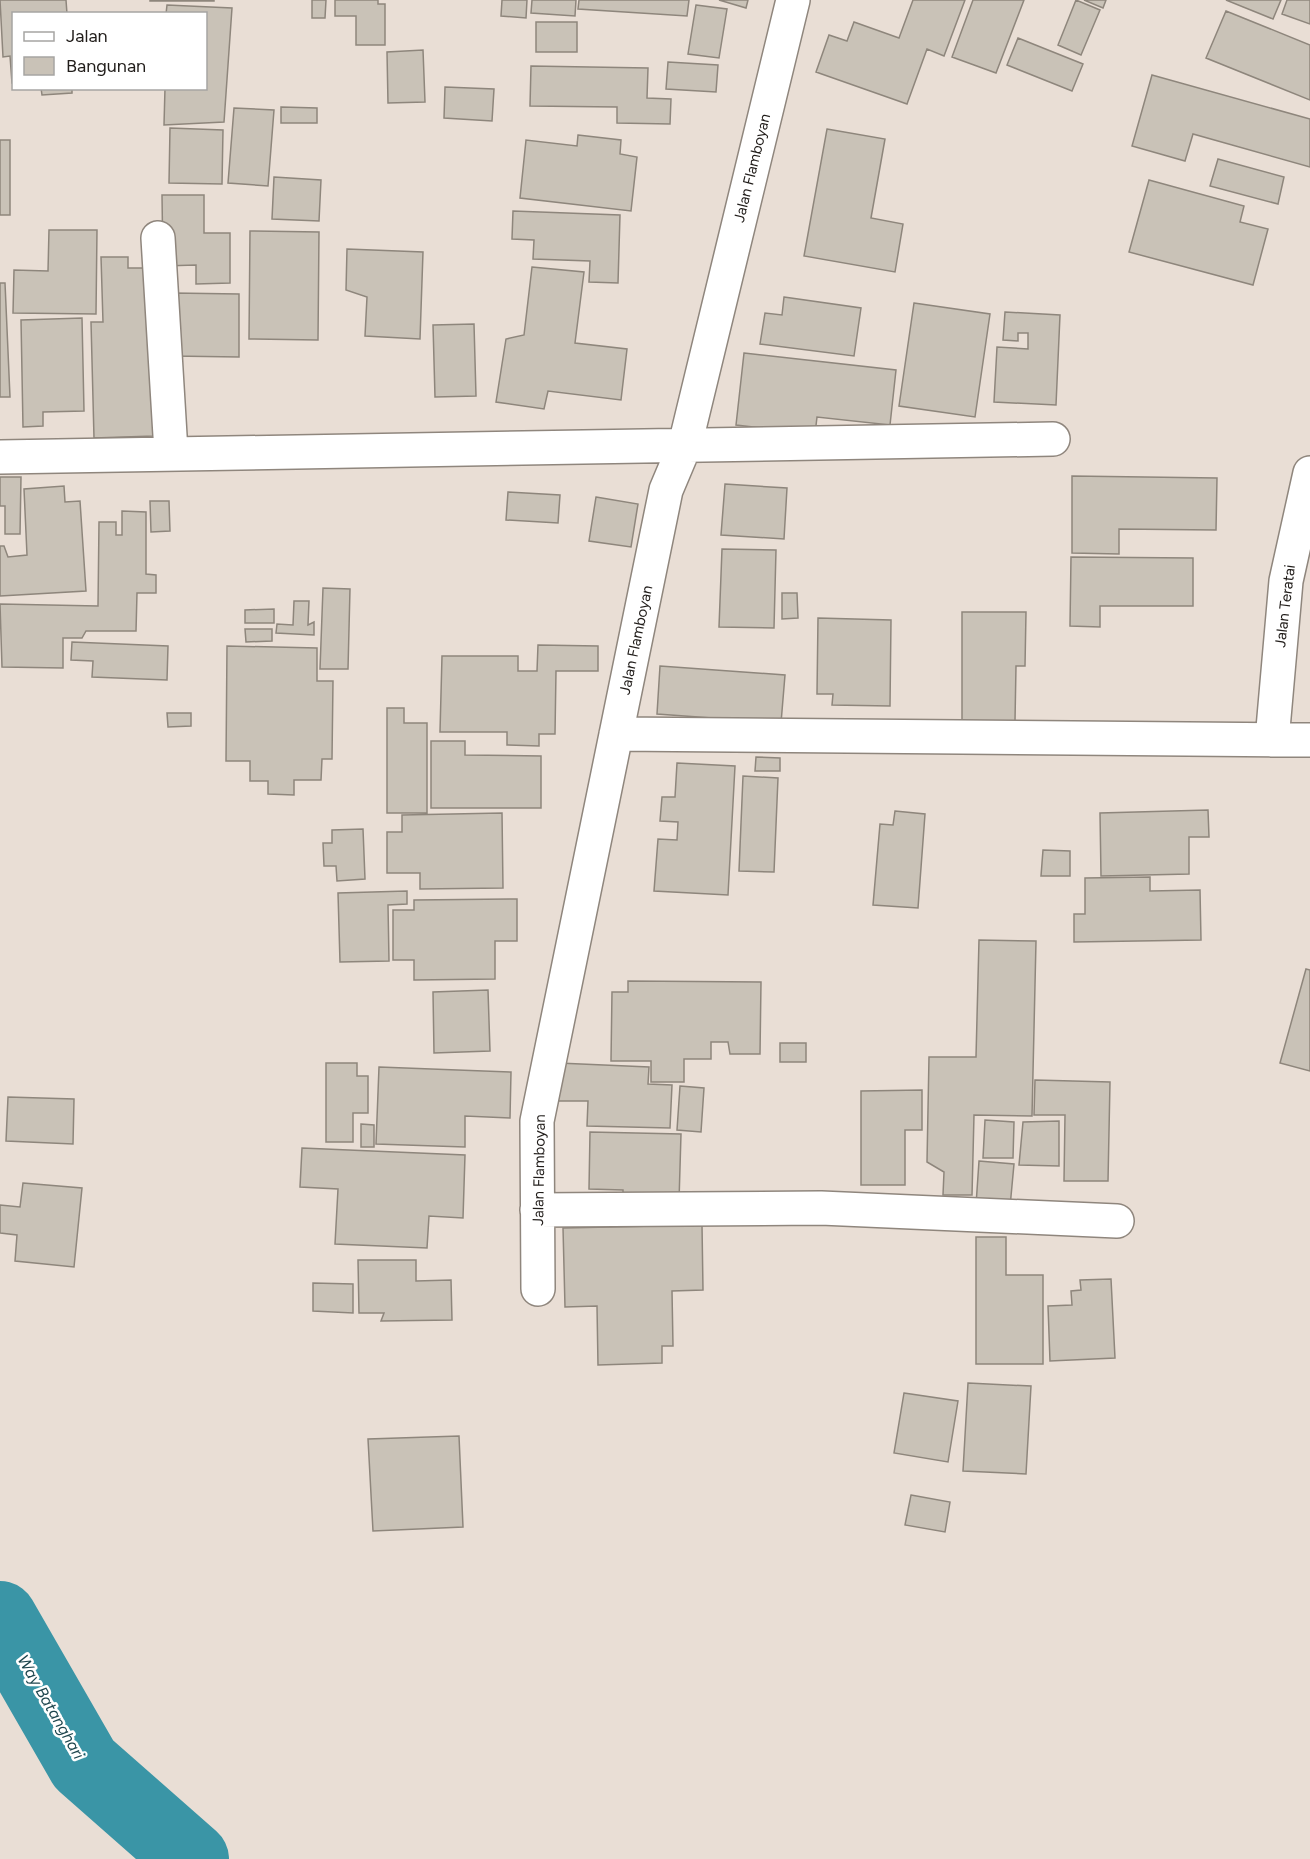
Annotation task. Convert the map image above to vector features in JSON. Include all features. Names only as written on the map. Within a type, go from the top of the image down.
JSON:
[{"type":"street","name":"Jalan Flamboyan","points":[[538,1289],[537,1121],[666,490],[685,445],[793,0]]},
{"type":"street","points":[[158,238],[171,452]]},
{"type":"street","points":[[0,457],[171,452],[1053,439]]},
{"type":"street","name":"Jalan Teratai","points":[[1272,740],[1286,581],[1310,473]]},
{"type":"street","points":[[616,734],[1310,740]]},
{"type":"street","points":[[537,1210],[820,1208],[1117,1221]]},
{"type":"building","points":[[0,0],[66,0],[67,12],[12,12],[12,83],[10,56],[3,57]]},
{"type":"building","points":[[214,0],[214,1],[150,1]]},
{"type":"building","points":[[312,0],[326,0],[325,18],[312,18]]},
{"type":"building","points":[[335,0],[378,0],[378,4],[385,4],[385,45],[356,45],[356,16],[335,16]]},
{"type":"building","points":[[502,0],[527,0],[526,18],[501,16]]},
{"type":"building","points":[[532,0],[576,0],[575,16],[531,13]]},
{"type":"building","points":[[579,0],[689,0],[687,16],[578,9]]},
{"type":"building","points":[[719,0],[748,0],[746,8]]},
{"type":"building","points":[[913,0],[965,0],[944,56],[927,49],[907,104],[816,72],[829,35],[847,41],[854,22],[899,38]]},
{"type":"building","points":[[973,0],[1024,0],[996,73],[952,57]]},
{"type":"building","points":[[1076,0],[1100,10],[1081,55],[1058,45]]},
{"type":"building","points":[[1084,0],[1106,0],[1103,8]]},
{"type":"building","points":[[1226,0],[1281,0],[1273,19]]},
{"type":"building","points":[[1287,0],[1310,0],[1310,24],[1282,14]]},
{"type":"building","points":[[167,5],[232,8],[224,122],[164,125],[165,90],[207,90],[207,12],[166,12]]},
{"type":"building","points":[[696,5],[727,9],[719,58],[688,54]]},
{"type":"building","points":[[1226,11],[1310,45],[1310,100],[1206,58]]},
{"type":"building","points":[[536,22],[577,22],[577,52],[536,52]]},
{"type":"building","points":[[1018,38],[1083,64],[1072,91],[1007,65]]},
{"type":"building","points":[[423,50],[425,102],[388,103],[387,52]]},
{"type":"building","points":[[668,62],[718,65],[716,92],[666,89]]},
{"type":"building","points":[[531,66],[648,68],[647,98],[671,99],[670,124],[617,123],[617,107],[530,106]]},
{"type":"building","points":[[1152,75],[1310,119],[1310,167],[1193,134],[1185,161],[1132,146]]},
{"type":"building","points":[[445,87],[494,89],[492,121],[444,118]]},
{"type":"building","points":[[41,90],[72,90],[72,93],[42,95]]},
{"type":"building","points":[[281,107],[317,108],[317,123],[281,123]]},
{"type":"building","points":[[234,108],[274,110],[268,186],[228,183]]},
{"type":"building","points":[[170,128],[223,130],[222,184],[169,183]]},
{"type":"building","points":[[827,129],[885,139],[871,218],[903,224],[895,272],[804,256]]},
{"type":"building","points":[[578,135],[621,140],[620,154],[637,157],[631,211],[520,198],[526,140],[577,146]]},
{"type":"building","points":[[0,140],[10,140],[10,215],[0,215]]},
{"type":"building","points":[[1218,159],[1284,177],[1278,204],[1210,186]]},
{"type":"building","points":[[274,177],[321,180],[319,221],[272,219]]},
{"type":"building","points":[[1149,180],[1244,206],[1240,222],[1268,229],[1253,285],[1129,252]]},
{"type":"building","points":[[162,195],[204,195],[204,233],[230,233],[230,283],[196,284],[196,265],[163,266]]},
{"type":"building","points":[[513,211],[620,215],[618,283],[589,282],[590,261],[533,259],[534,240],[512,239]]},
{"type":"building","points":[[49,230],[97,230],[96,314],[13,313],[14,270],[48,271]]},
{"type":"building","points":[[250,231],[319,232],[318,340],[249,339]]},
{"type":"building","points":[[347,249],[423,252],[420,339],[365,336],[367,297],[346,290]]},
{"type":"building","points":[[101,257],[128,257],[128,268],[149,268],[154,436],[94,438],[91,322],[103,322]]},
{"type":"building","points":[[532,267],[584,272],[575,343],[627,349],[621,400],[548,391],[544,409],[496,402],[506,339],[524,335]]},
{"type":"building","points":[[0,283],[5,283],[10,397],[0,397]]},
{"type":"building","points":[[173,293],[239,294],[239,357],[172,356]]},
{"type":"building","points":[[784,297],[861,308],[854,356],[760,344],[765,313],[782,315]]},
{"type":"building","points":[[914,303],[990,314],[975,417],[899,406]]},
{"type":"building","points":[[1005,312],[1060,315],[1056,405],[994,402],[997,347],[1028,349],[1028,333],[1018,333],[1018,341],[1003,340]]},
{"type":"building","points":[[82,318],[84,411],[43,412],[43,426],[23,427],[21,320]]},
{"type":"building","points":[[474,324],[476,396],[435,397],[433,325]]},
{"type":"building","points":[[744,353],[896,370],[890,425],[817,417],[815,434],[736,425]]},
{"type":"building","points":[[1072,476],[1217,478],[1216,530],[1119,529],[1119,554],[1072,553]]},
{"type":"building","points":[[0,477],[21,477],[20,534],[5,534],[5,506],[0,506]]},
{"type":"building","points":[[725,484],[787,488],[784,539],[721,535]]},
{"type":"building","points":[[64,486],[65,502],[80,501],[86,591],[0,596],[0,546],[4,546],[8,557],[27,555],[24,489]]},
{"type":"building","points":[[508,492],[560,495],[558,523],[506,520]]},
{"type":"building","points":[[596,497],[638,504],[631,547],[589,541]]},
{"type":"building","points":[[150,501],[169,501],[170,531],[151,532]]},
{"type":"building","points":[[122,511],[146,512],[146,574],[156,575],[156,593],[137,593],[136,631],[86,631],[82,638],[63,638],[63,668],[2,667],[0,604],[98,606],[99,522],[116,522],[116,535],[122,535]]},
{"type":"building","points":[[722,549],[776,550],[774,628],[719,627]]},
{"type":"building","points":[[1071,557],[1193,558],[1193,606],[1100,606],[1100,627],[1070,626]]},
{"type":"building","points":[[323,588],[350,589],[348,669],[320,669]]},
{"type":"building","points":[[782,593],[797,593],[798,618],[782,619]]},
{"type":"building","points":[[294,601],[309,601],[308,625],[314,622],[314,635],[276,633],[277,624],[293,625]]},
{"type":"building","points":[[274,609],[274,623],[245,623],[245,610]]},
{"type":"building","points":[[962,612],[1026,612],[1025,666],[1016,666],[1015,721],[962,721]]},
{"type":"building","points":[[818,618],[891,620],[890,706],[832,705],[833,694],[817,694]]},
{"type":"building","points":[[245,629],[272,629],[272,641],[246,642]]},
{"type":"building","points":[[72,642],[168,646],[167,680],[92,677],[93,661],[71,660]]},
{"type":"building","points":[[538,645],[598,646],[598,671],[556,671],[555,734],[539,734],[539,746],[507,745],[507,732],[440,732],[442,656],[518,656],[518,671],[537,671]]},
{"type":"building","points":[[227,646],[317,648],[317,681],[333,681],[332,759],[322,759],[321,780],[294,780],[294,795],[268,794],[268,781],[250,781],[250,761],[226,761]]},
{"type":"building","points":[[660,666],[785,675],[781,723],[657,714]]},
{"type":"building","points":[[387,708],[404,708],[404,723],[427,723],[427,813],[387,813]]},
{"type":"building","points":[[167,713],[191,713],[191,726],[168,727]]},
{"type":"building","points":[[431,741],[465,741],[465,755],[541,756],[541,808],[431,808]]},
{"type":"building","points":[[756,757],[780,758],[780,771],[755,771]]},
{"type":"building","points":[[677,763],[735,766],[728,895],[654,891],[658,839],[677,840],[678,822],[660,821],[662,797],[675,797]]},
{"type":"building","points":[[743,776],[778,778],[774,872],[739,871]]},
{"type":"building","points":[[1208,810],[1209,837],[1189,837],[1189,874],[1101,876],[1100,813]]},
{"type":"building","points":[[895,811],[925,814],[918,908],[873,905],[880,824],[893,825]]},
{"type":"building","points":[[502,813],[503,888],[420,889],[420,873],[387,873],[387,832],[402,832],[402,815]]},
{"type":"building","points":[[363,829],[365,879],[337,881],[336,866],[324,866],[323,843],[332,843],[332,830]]},
{"type":"building","points":[[1043,850],[1070,851],[1070,876],[1041,876]]},
{"type":"building","points":[[1150,877],[1150,891],[1200,890],[1201,940],[1074,942],[1074,914],[1085,914],[1085,878]]},
{"type":"building","points":[[407,891],[407,904],[388,905],[389,961],[340,962],[338,893]]},
{"type":"building","points":[[517,899],[517,941],[495,941],[495,979],[414,980],[414,960],[393,960],[393,910],[414,910],[414,900]]},
{"type":"building","points":[[979,940],[1036,941],[1032,1116],[974,1115],[972,1195],[943,1195],[944,1172],[927,1162],[929,1057],[976,1057]]},
{"type":"building","points":[[1306,969],[1310,970],[1310,1071],[1280,1063]]},
{"type":"building","points":[[628,981],[761,982],[760,1054],[730,1054],[728,1042],[711,1042],[711,1059],[684,1059],[684,1082],[651,1082],[651,1061],[611,1061],[612,992],[628,992]]},
{"type":"building","points":[[488,990],[490,1051],[434,1053],[433,992]]},
{"type":"building","points":[[780,1043],[806,1043],[806,1062],[780,1062]]},
{"type":"building","points":[[326,1063],[357,1063],[357,1076],[368,1076],[368,1113],[353,1113],[353,1142],[326,1142]]},
{"type":"building","points":[[558,1063],[649,1067],[648,1084],[672,1085],[670,1128],[587,1126],[588,1101],[556,1101]]},
{"type":"building","points":[[379,1067],[511,1072],[510,1118],[465,1116],[465,1147],[376,1144]]},
{"type":"building","points":[[1035,1080],[1110,1082],[1108,1181],[1064,1181],[1065,1115],[1034,1115]]},
{"type":"building","points":[[680,1086],[704,1088],[701,1132],[677,1130]]},
{"type":"building","points":[[922,1090],[922,1130],[905,1130],[905,1185],[861,1185],[861,1091]]},
{"type":"building","points":[[8,1097],[74,1099],[73,1144],[6,1141]]},
{"type":"building","points":[[985,1120],[1014,1122],[1013,1158],[983,1158]]},
{"type":"building","points":[[1059,1121],[1059,1166],[1019,1165],[1023,1122]]},
{"type":"building","points":[[361,1124],[374,1125],[374,1147],[361,1147]]},
{"type":"building","points":[[590,1132],[681,1134],[679,1201],[623,1200],[623,1190],[589,1189]]},
{"type":"building","points":[[302,1148],[465,1155],[463,1218],[429,1216],[427,1248],[335,1244],[338,1189],[300,1187]]},
{"type":"building","points":[[979,1161],[1014,1164],[1010,1207],[976,1205]]},
{"type":"building","points":[[23,1183],[82,1188],[74,1267],[15,1261],[17,1235],[0,1233],[0,1205],[20,1207]]},
{"type":"building","points":[[702,1225],[703,1290],[672,1291],[673,1346],[662,1346],[662,1363],[598,1365],[597,1306],[565,1307],[563,1228]]},
{"type":"building","points":[[976,1237],[1006,1237],[1006,1275],[1043,1275],[1043,1364],[976,1364]]},
{"type":"building","points":[[358,1260],[416,1260],[416,1281],[451,1280],[452,1320],[381,1321],[384,1313],[359,1313]]},
{"type":"building","points":[[1111,1279],[1115,1358],[1050,1361],[1048,1306],[1072,1305],[1071,1291],[1081,1290],[1080,1280]]},
{"type":"building","points":[[313,1283],[353,1284],[353,1313],[313,1311]]},
{"type":"building","points":[[968,1383],[1031,1386],[1026,1474],[963,1471]]},
{"type":"building","points":[[904,1393],[958,1401],[948,1462],[894,1453]]},
{"type":"building","points":[[459,1436],[463,1527],[373,1531],[368,1439]]},
{"type":"building","points":[[911,1495],[950,1502],[945,1532],[905,1525]]},
{"type":"waterway","name":"Way Batanghari","points":[[0,1618],[84,1764],[192,1859]]}]
